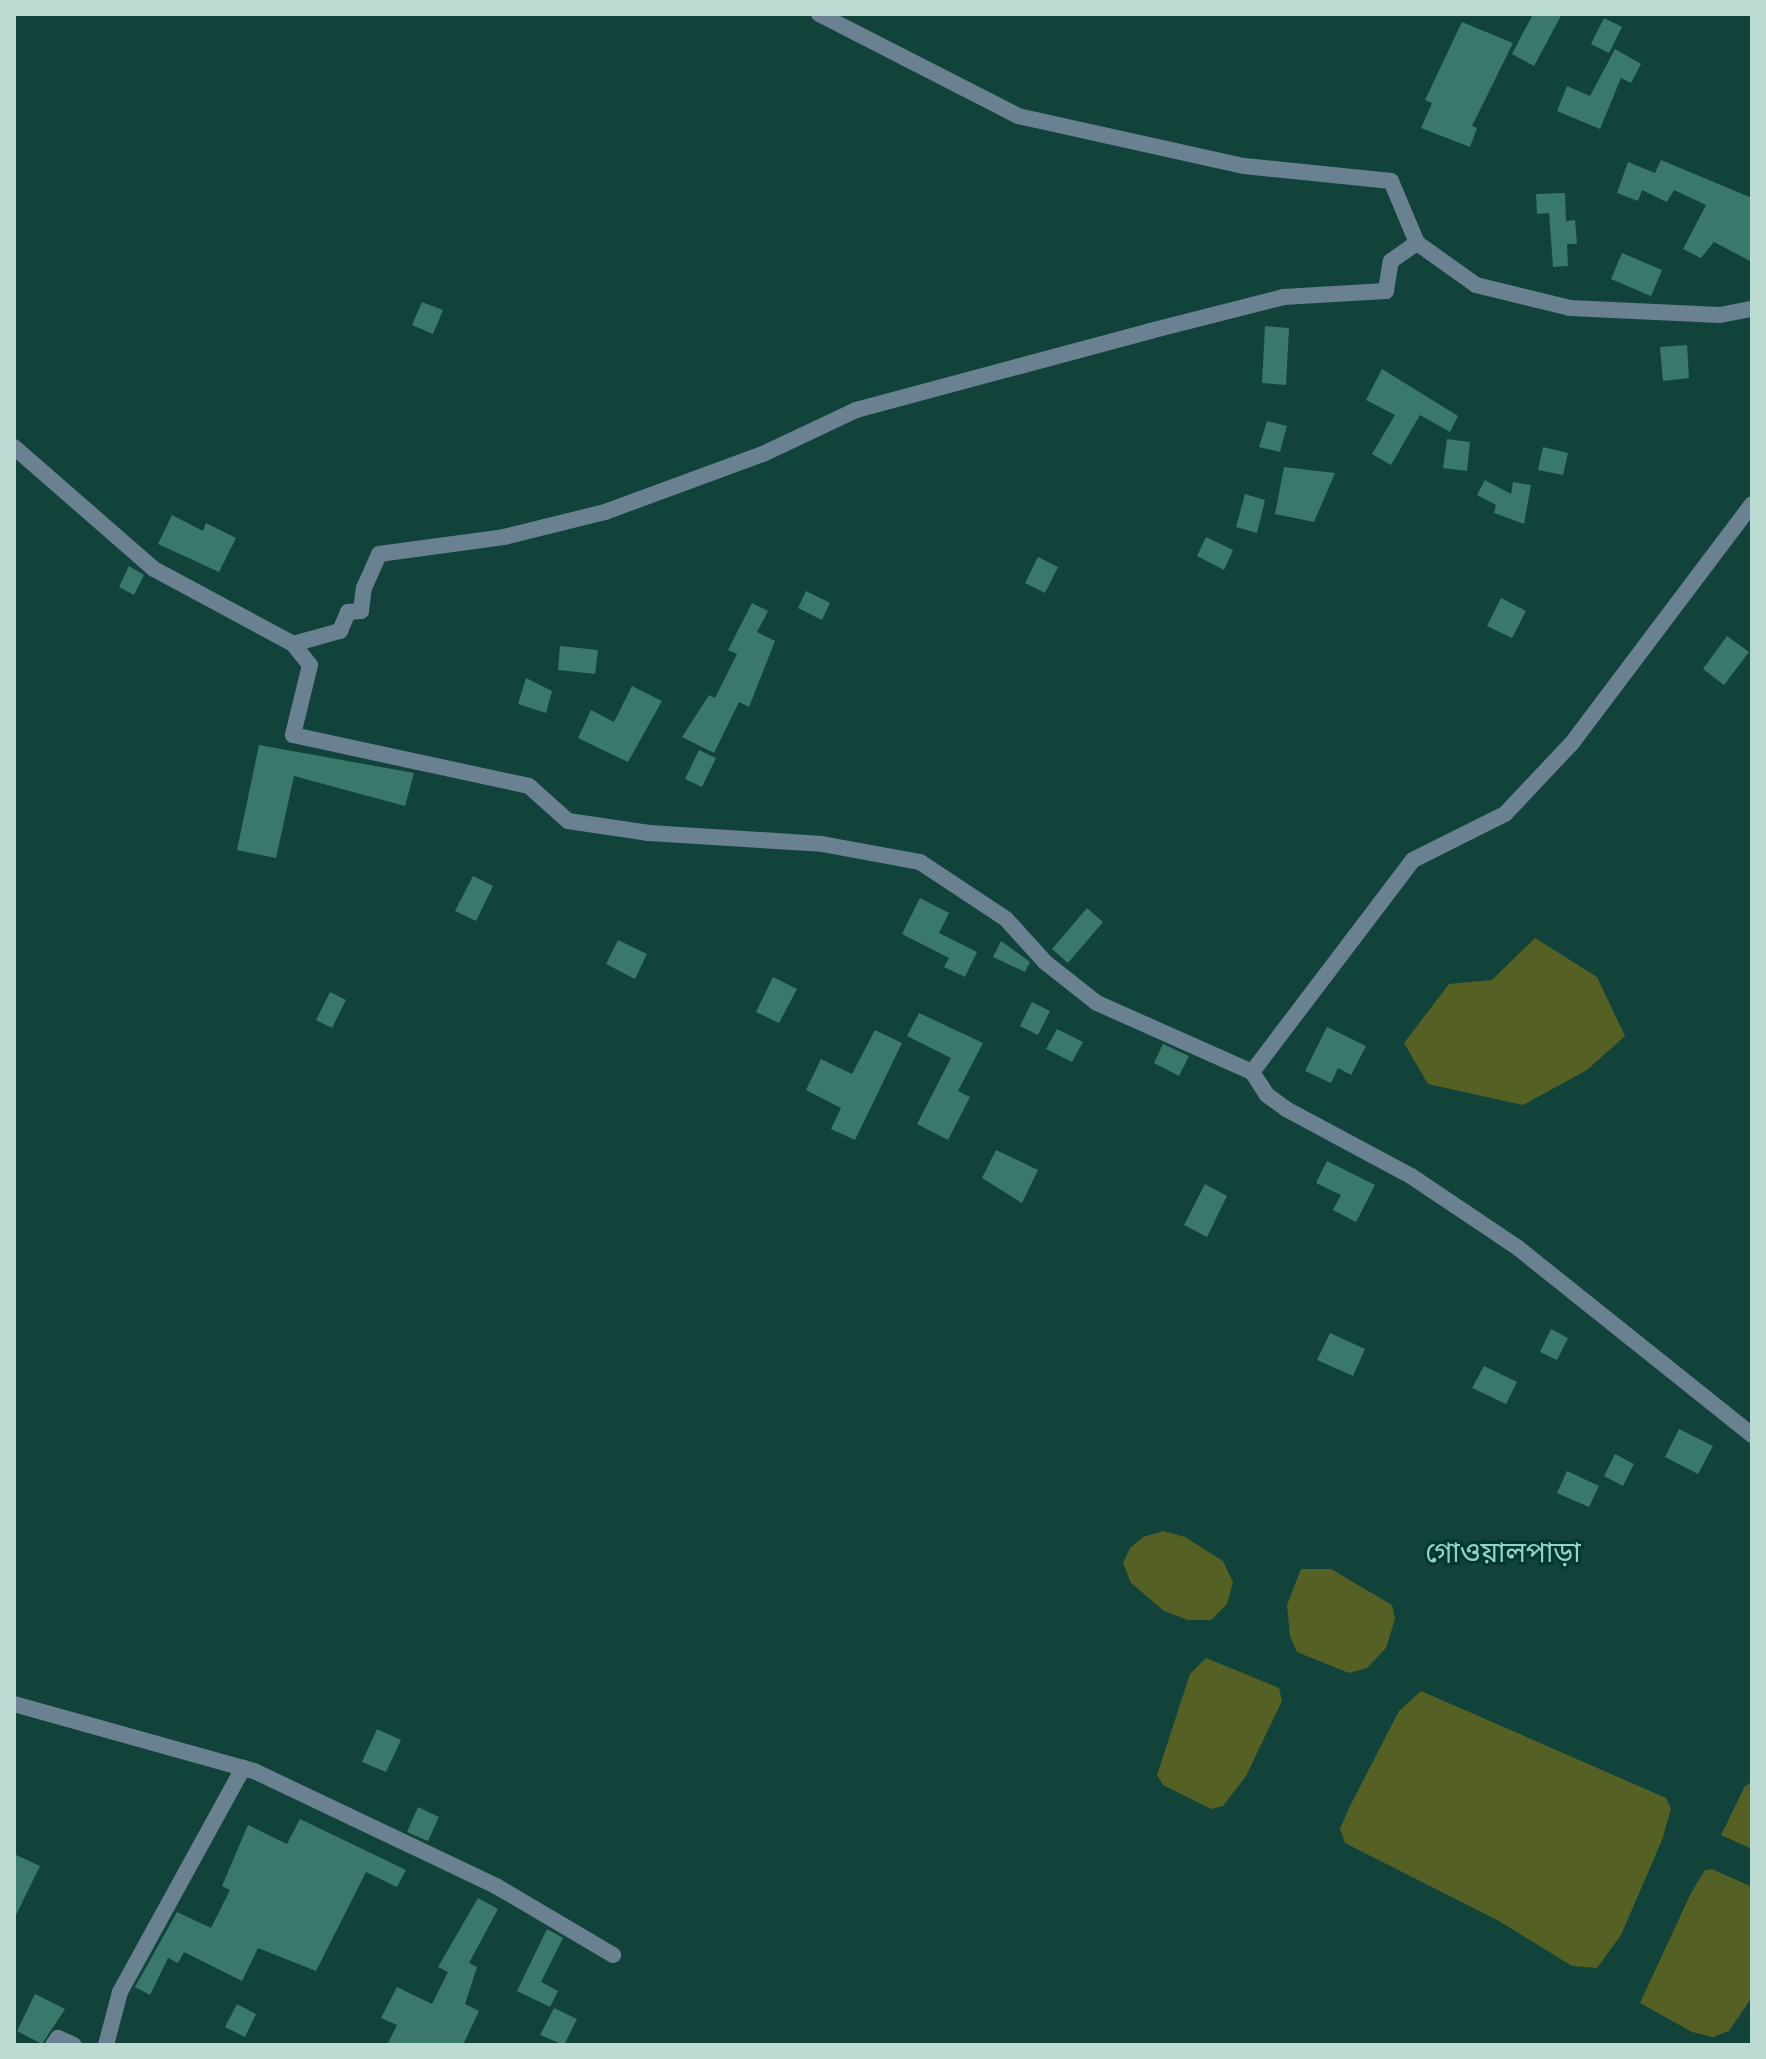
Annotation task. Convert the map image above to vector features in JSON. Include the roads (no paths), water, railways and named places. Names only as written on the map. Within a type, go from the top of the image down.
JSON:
[{"type":"street","points":[[819,14],[1018,116],[1244,166],[1391,181],[1417,243],[1476,285],[1570,308],[1720,315],[1752,309]]},
{"type":"street","points":[[293,644],[340,631],[348,612],[361,611],[379,554],[504,537],[605,512],[763,454],[856,410],[1150,331],[1283,297],[1386,291],[1391,261],[1417,243]]},
{"type":"street","points":[[14,447],[154,569],[293,644],[310,665],[293,735],[529,786],[568,821],[649,833],[822,844],[920,862],[1006,919],[1045,962],[1097,1003],[1252,1072],[1267,1095],[1286,1109],[1411,1176],[1518,1248],[1752,1435]]},
{"type":"street","points":[[1252,1072],[1413,860],[1505,814],[1572,743],[1752,504]]},
{"type":"street","points":[[14,1704],[243,1768],[496,1886],[613,1955]]},
{"type":"street","points":[[106,2045],[120,1992],[243,1768]]},
{"type":"street","points":[[53,2045],[58,2038],[74,2045]]},
{"type":"district","name":"গোওয়ালপাড়া","points":[[1503,1551]]}]
